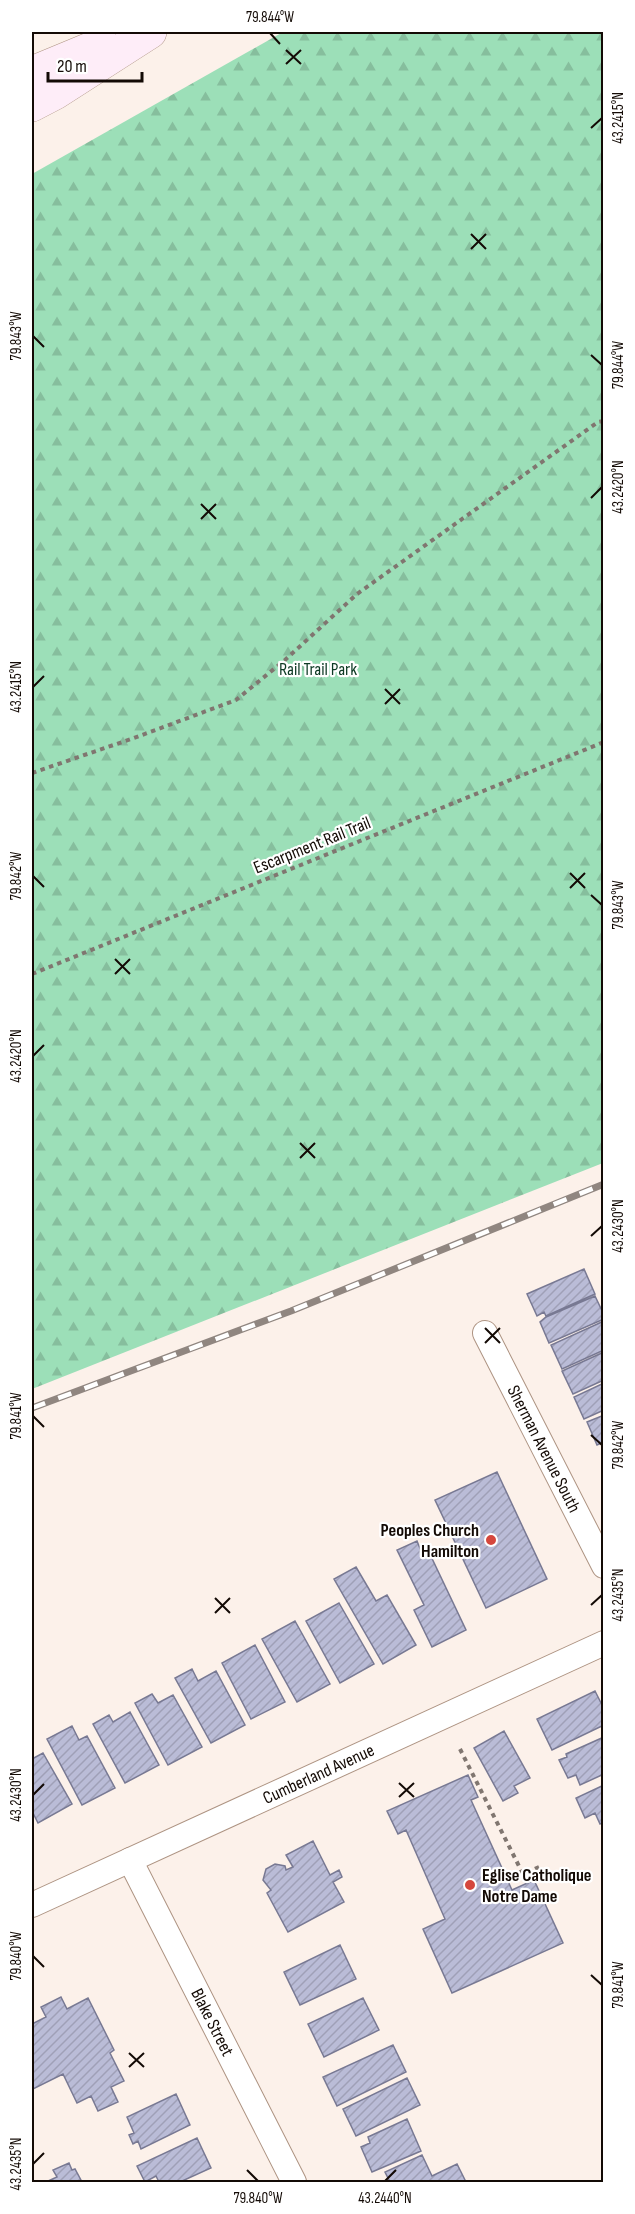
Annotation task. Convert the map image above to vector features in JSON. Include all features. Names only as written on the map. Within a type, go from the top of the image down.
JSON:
[{"type":"main road","points":[[32,73],[117,37],[137,32]]},
{"type":"main road","points":[[32,105],[150,32]]},
{"type":"main road","points":[[32,61],[76,55]]},
{"type":"street","name":"Sherman Avenue South","points":[[485,1333],[603,1566]]},
{"type":"street","name":"Cumberland Avenue","points":[[32,1905],[603,1643]]},
{"type":"street","name":"Blake Street","points":[[130,1860],[286,2180]]},
{"type":"path","points":[[32,773],[236,700],[285,660],[357,594],[598,422],[603,421]]},
{"type":"path","name":"Escarpment Rail Trail","points":[[32,974],[603,742]]},
{"type":"path","points":[[460,1749],[523,1874],[539,1867]]},
{"type":"green space","name":"Rail Trail Park","points":[[283,32],[603,32],[603,1163],[32,1389],[32,174]]},
{"type":"building","points":[[584,1269],[595,1294],[546,1316],[544,1312],[537,1316],[527,1294]]},
{"type":"building","points":[[595,1296],[604,1319],[549,1343],[540,1322],[546,1317]]},
{"type":"building","points":[[604,1321],[604,1350],[562,1369],[551,1345]]},
{"type":"building","points":[[604,1352],[604,1380],[573,1394],[562,1371]]},
{"type":"building","points":[[604,1383],[604,1410],[584,1419],[574,1397]]},
{"type":"building","points":[[604,1415],[604,1442],[597,1445],[587,1422]]},
{"type":"building","name":"Peoples Church Hamilton","points":[[497,1472],[547,1579],[486,1608],[435,1500]]},
{"type":"building","points":[[417,1541],[421,1551],[427,1548],[466,1630],[432,1647],[414,1610],[424,1605],[397,1550]]},
{"type":"building","points":[[356,1567],[376,1601],[387,1595],[416,1645],[383,1664],[334,1579]]},
{"type":"building","points":[[339,1603],[374,1664],[340,1683],[306,1621]]},
{"type":"building","points":[[295,1621],[330,1684],[297,1702],[262,1639]]},
{"type":"building","points":[[255,1645],[285,1702],[251,1719],[222,1663]]},
{"type":"building","points":[[192,1669],[198,1681],[216,1671],[245,1725],[211,1743],[175,1678]]},
{"type":"building","points":[[595,1691],[604,1709],[604,1725],[552,1750],[537,1719]]},
{"type":"building","points":[[152,1694],[158,1703],[173,1695],[202,1747],[168,1765],[135,1703]]},
{"type":"building","points":[[130,1712],[159,1765],[125,1783],[93,1724],[109,1715],[113,1722]]},
{"type":"building","points":[[72,1726],[79,1740],[87,1736],[115,1788],[82,1805],[47,1739]]},
{"type":"building","points":[[504,1731],[530,1778],[514,1786],[518,1793],[503,1801],[474,1748]]},
{"type":"building","points":[[604,1737],[604,1774],[580,1785],[576,1775],[568,1778],[559,1760],[567,1757],[566,1754]]},
{"type":"building","points":[[43,1753],[72,1804],[38,1823],[32,1811],[32,1759]]},
{"type":"building","name":"Eglise Catholique Notre Dame","points":[[468,1775],[478,1797],[471,1800],[512,1890],[534,1880],[563,1943],[452,1993],[423,1929],[445,1919],[406,1830],[398,1834],[387,1811]]},
{"type":"building","points":[[604,1785],[604,1822],[600,1824],[595,1813],[585,1818],[576,1798]]},
{"type":"building","points":[[313,1841],[330,1875],[339,1870],[342,1877],[333,1882],[344,1902],[288,1932],[267,1893],[271,1890],[263,1880],[266,1869],[275,1864],[285,1866],[286,1870],[293,1867],[286,1855]]},
{"type":"building","points":[[340,1945],[356,1979],[300,2005],[284,1972]]},
{"type":"building","points":[[61,1997],[67,2009],[88,1998],[114,2050],[110,2053],[124,2081],[111,2087],[118,2102],[98,2111],[91,2096],[77,2103],[63,2074],[33,2089],[32,2086],[32,2024],[46,2017],[41,2007]]},
{"type":"building","points":[[363,1998],[379,2030],[324,2057],[308,2024]]},
{"type":"building","points":[[393,2045],[406,2072],[337,2106],[323,2077]]},
{"type":"building","points":[[407,2078],[420,2105],[356,2136],[343,2109]]},
{"type":"building","points":[[176,2094],[190,2125],[141,2149],[138,2141],[133,2144],[129,2135],[134,2133],[127,2117]]},
{"type":"building","points":[[407,2119],[421,2151],[372,2172],[361,2147],[370,2143],[368,2137]]},
{"type":"building","points":[[197,2138],[211,2168],[180,2182],[159,2182],[156,2176],[145,2182],[137,2166]]},
{"type":"building","points":[[422,2155],[432,2176],[457,2164],[466,2182],[390,2182],[385,2172]]},
{"type":"building","points":[[69,2163],[82,2182],[46,2182],[57,2177],[53,2170]]},
{"type":"railway","points":[[32,1408],[291,1311],[604,1184]]},
{"type":"place","name":"Peoples Church Hamilton","points":[[491,1540]]},
{"type":"place","name":"Eglise Catholique Notre Dame","points":[[470,1885]]}]
